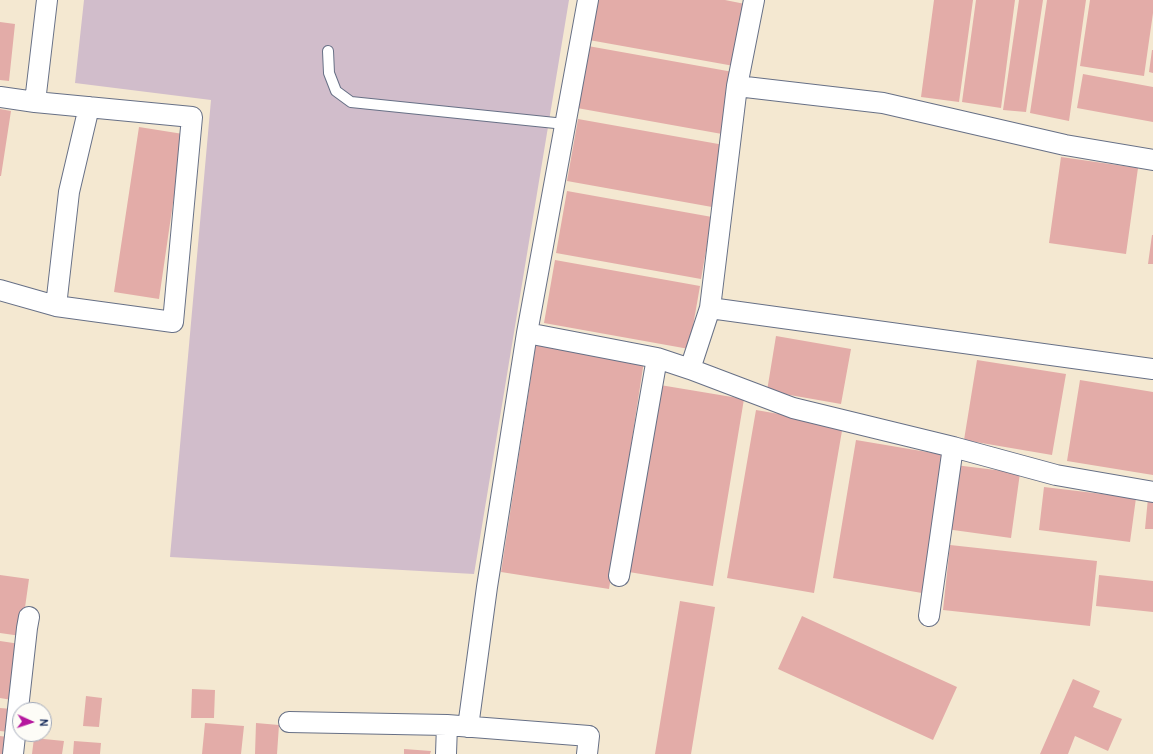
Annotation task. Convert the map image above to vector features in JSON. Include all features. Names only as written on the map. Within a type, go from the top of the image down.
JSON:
[{"type":"street","points":[[35,102],[47,0]]},
{"type":"street","points":[[468,727],[487,587],[527,333],[588,0]]},
{"type":"street","points":[[690,368],[710,308],[737,86],[754,0]]},
{"type":"street","points":[[737,86],[883,102],[1065,146],[1153,160]]},
{"type":"street","points":[[0,97],[35,102],[192,117],[173,322],[56,306],[0,290]]},
{"type":"street","points":[[56,306],[69,192],[89,107]]},
{"type":"street","points":[[710,308],[1153,370]]},
{"type":"street","points":[[527,333],[657,358],[690,368],[793,408],[953,447],[1056,475],[1153,492]]},
{"type":"street","points":[[619,576],[657,358]]},
{"type":"street","points":[[929,616],[953,447]]},
{"type":"street","points":[[14,754],[29,617]]},
{"type":"street","points":[[289,722],[447,725],[589,736],[587,754]]},
{"type":"street","points":[[446,754],[447,725]]},
{"type":"lane","points":[[328,51],[329,72],[336,91],[351,102],[565,124]]},
{"type":"shaded area","points":[[84,0],[569,0],[474,574],[170,557],[211,100],[75,83]]},
{"type":"building","points":[[596,0],[725,0],[745,4],[734,66],[589,40]]},
{"type":"building","points":[[934,0],[973,0],[959,102],[921,97]]},
{"type":"building","points":[[976,0],[1015,0],[1001,108],[962,102]]},
{"type":"building","points":[[1019,0],[1043,0],[1026,112],[1003,110]]},
{"type":"building","points":[[1047,0],[1086,0],[1069,121],[1030,113]]},
{"type":"building","points":[[1090,0],[1153,0],[1153,13],[1144,76],[1080,66]]},
{"type":"building","points":[[0,22],[15,24],[9,81],[0,80]]},
{"type":"building","points":[[588,46],[733,72],[722,134],[577,108]]},
{"type":"building","points":[[1153,50],[1153,73],[1149,72]]},
{"type":"building","points":[[1083,74],[1153,87],[1153,122],[1077,108]]},
{"type":"building","points":[[0,109],[11,111],[1,176],[0,176]]},
{"type":"building","points":[[578,119],[724,145],[712,207],[567,181]]},
{"type":"building","points":[[139,127],[183,134],[159,299],[114,292]]},
{"type":"building","points":[[1061,157],[1138,168],[1126,254],[1049,243]]},
{"type":"building","points":[[567,191],[712,217],[701,279],[556,253]]},
{"type":"building","points":[[1152,235],[1153,264],[1148,264]]},
{"type":"building","points":[[555,260],[700,286],[689,349],[544,323]]},
{"type":"building","points":[[776,336],[851,349],[841,404],[767,391]]},
{"type":"building","points":[[536,344],[644,361],[609,589],[501,572]]},
{"type":"building","points":[[977,360],[1066,374],[1052,455],[964,440]]},
{"type":"building","points":[[1080,380],[1153,392],[1153,475],[1067,461]]},
{"type":"building","points":[[660,385],[744,399],[713,586],[629,572]]},
{"type":"building","points":[[756,410],[843,425],[814,593],[727,578]]},
{"type":"building","points":[[856,440],[945,455],[922,593],[833,578]]},
{"type":"building","points":[[955,465],[1020,473],[1011,538],[946,529]]},
{"type":"building","points":[[1044,487],[1136,498],[1130,542],[1039,530]]},
{"type":"building","points":[[1148,498],[1153,499],[1153,529],[1145,529]]},
{"type":"building","points":[[950,545],[1097,561],[1090,626],[943,610]]},
{"type":"building","points":[[0,575],[29,579],[21,636],[0,633]]},
{"type":"building","points":[[1099,575],[1153,581],[1153,612],[1096,606]]},
{"type":"building","points":[[680,601],[715,607],[691,754],[655,754]]},
{"type":"building","points":[[802,616],[957,687],[933,740],[778,669]]},
{"type":"building","points":[[0,641],[20,644],[12,700],[0,698]]},
{"type":"building","points":[[1073,679],[1100,691],[1093,707],[1122,719],[1108,751],[1075,736],[1068,754],[1040,754]]},
{"type":"building","points":[[192,689],[215,690],[214,718],[191,718]]},
{"type":"building","points":[[86,696],[102,698],[99,727],[83,726]]},
{"type":"building","points":[[0,708],[12,709],[9,732],[0,731]]},
{"type":"building","points":[[205,723],[244,726],[241,754],[202,754]]},
{"type":"building","points":[[256,723],[279,725],[277,754],[255,754]]},
{"type":"building","points":[[0,736],[8,737],[6,754],[0,754]]},
{"type":"building","points":[[52,740],[64,741],[62,754],[32,754],[34,742],[52,742]]},
{"type":"building","points":[[74,741],[101,743],[100,754],[73,754]]},
{"type":"building","points":[[404,749],[431,751],[430,754],[404,754]]}]
